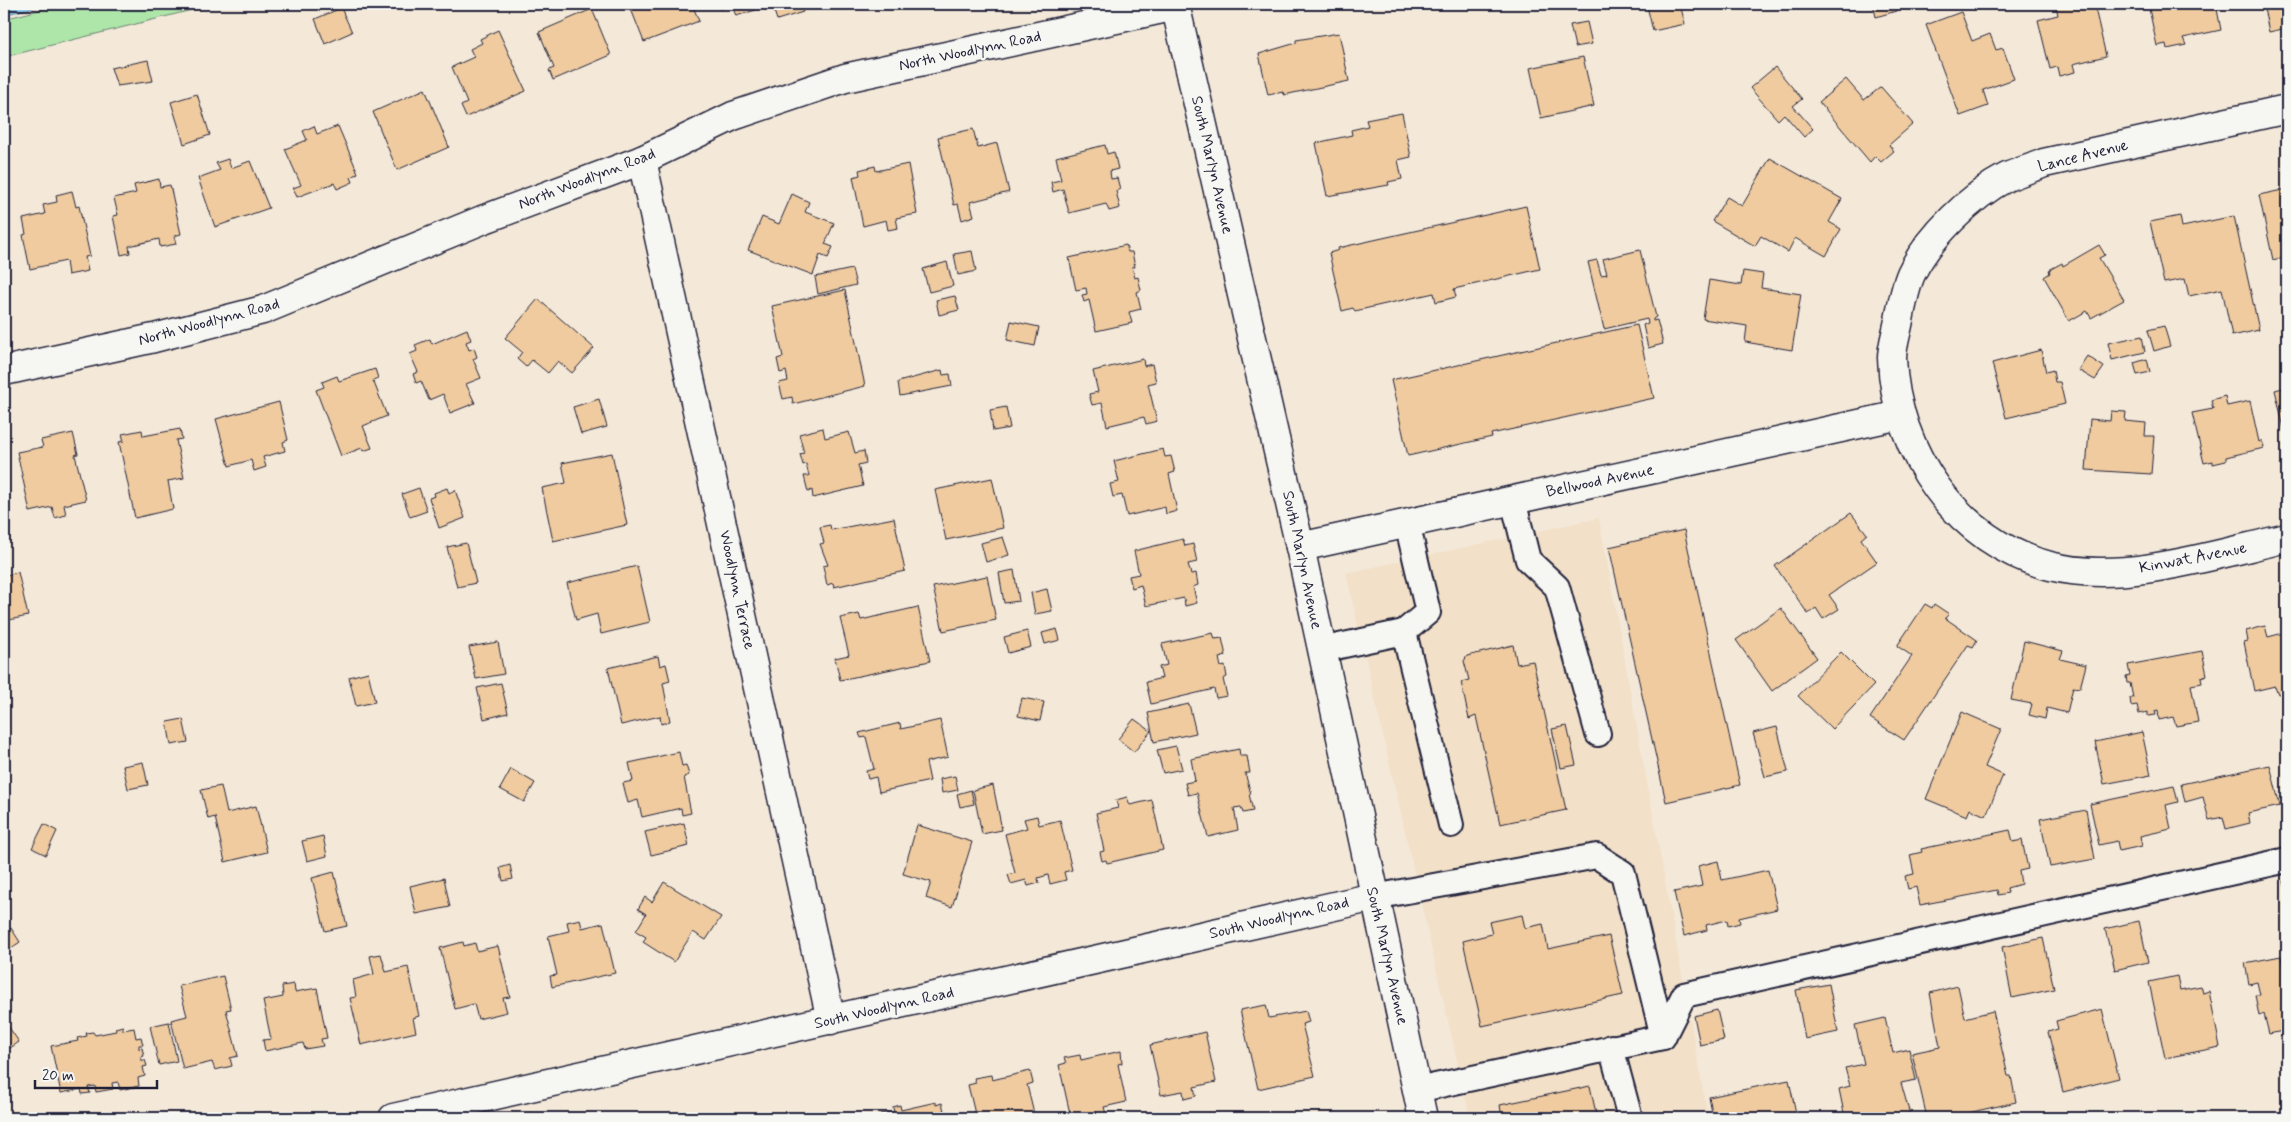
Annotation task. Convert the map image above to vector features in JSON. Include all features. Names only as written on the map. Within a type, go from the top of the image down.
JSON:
[{"type":"street","name":"North Woodlynn Road","points":[[4,371],[154,338],[263,310],[482,220],[642,160],[733,116],[845,78],[1176,5]]},
{"type":"street","name":"South Marlyn Avenue","points":[[1176,5],[1300,547],[1423,1118]]},
{"type":"street","name":"Lance Avenue","points":[[1900,415],[1892,357],[1901,309],[1911,274],[1937,235],[1972,202],[2006,178],[2044,163],[2287,109]]},
{"type":"street","name":"Woodlynn Terrace","points":[[642,160],[832,1020]]},
{"type":"street","name":"Bellwood Avenue","points":[[1300,547],[1900,415]]},
{"type":"street","name":"Kinwat Avenue","points":[[1900,415],[1914,452],[1944,498],[1977,531],[2018,554],[2050,566],[2085,571],[2147,570],[2287,538]]},
{"type":"street","name":"South Woodlynn Road","points":[[394,1118],[1374,897]]},
{"type":"lane","points":[[1513,500],[1528,560],[1557,587],[1598,734]]},
{"type":"lane","points":[[1321,650],[1404,632],[1428,612],[1407,523]]},
{"type":"lane","points":[[1404,632],[1451,825]]},
{"type":"lane","points":[[1374,897],[1597,856],[1623,874],[1662,1036]]},
{"type":"lane","points":[[1662,1036],[1684,994],[2287,860]]},
{"type":"lane","points":[[1417,1090],[1662,1036]]},
{"type":"lane","points":[[1611,1047],[1630,1118]]},
{"type":"shaded area","points":[[1599,518],[1708,1118],[1470,1118],[1346,573]]},
{"type":"green space","points":[[63,4],[216,4],[4,57],[4,19]]},
{"type":"water","points":[[4,4],[47,4],[4,15]]},
{"type":"building","points":[[629,4],[692,4],[699,21],[644,42]]},
{"type":"building","points":[[718,4],[800,4],[803,12],[777,20],[772,5],[736,16],[732,5],[720,9]]},
{"type":"building","points":[[1680,4],[1685,24],[1653,31],[1647,6]]},
{"type":"building","points":[[1873,4],[1894,4],[1896,11],[1876,17]]},
{"type":"building","points":[[2063,4],[2094,4],[2106,56],[2073,64],[2075,72],[2059,76],[2057,67],[2050,69],[2038,20],[2058,15],[2056,6]]},
{"type":"building","points":[[2148,4],[2216,4],[2221,30],[2183,38],[2186,45],[2167,49],[2166,44],[2157,46]]},
{"type":"building","points":[[2263,4],[2287,4],[2287,28],[2269,32]]},
{"type":"building","points":[[341,8],[352,32],[325,44],[315,19]]},
{"type":"building","points":[[592,9],[611,55],[553,80],[549,70],[554,68],[539,32]]},
{"type":"building","points":[[1961,12],[1972,41],[1990,34],[1996,50],[2003,48],[2014,79],[1983,90],[1988,106],[1960,116],[1926,25]]},
{"type":"building","points":[[1587,22],[1592,44],[1575,47],[1570,25]]},
{"type":"building","points":[[498,30],[526,91],[466,117],[461,106],[467,103],[452,67],[474,57],[470,49],[482,43],[480,39]]},
{"type":"building","points":[[1339,33],[1349,81],[1284,95],[1283,92],[1268,95],[1259,54],[1296,43],[1296,40]]},
{"type":"building","points":[[1583,57],[1594,106],[1541,118],[1530,68]]},
{"type":"building","points":[[148,60],[153,81],[117,86],[111,68]]},
{"type":"building","points":[[1775,67],[1802,99],[1793,106],[1813,129],[1804,137],[1784,114],[1778,120],[1750,88]]},
{"type":"building","points":[[1846,79],[1864,100],[1881,87],[1913,124],[1889,145],[1894,151],[1881,162],[1875,156],[1870,162],[1819,102]]},
{"type":"building","points":[[425,89],[449,147],[397,170],[373,112]]},
{"type":"building","points":[[197,94],[210,135],[184,144],[171,102]]},
{"type":"building","points":[[1402,113],[1411,157],[1398,160],[1402,179],[1388,182],[1389,185],[1327,196],[1316,143],[1352,135],[1351,130],[1368,126],[1366,120]]},
{"type":"building","points":[[314,126],[317,134],[338,126],[358,173],[351,177],[353,182],[337,189],[334,183],[297,197],[293,188],[301,185],[285,149],[307,140],[303,131]]},
{"type":"building","points":[[973,129],[978,148],[997,143],[1009,192],[970,202],[974,216],[962,220],[958,204],[954,205],[938,137]]},
{"type":"building","points":[[1105,145],[1107,154],[1114,152],[1118,169],[1110,171],[1111,179],[1117,178],[1120,189],[1116,191],[1120,208],[1109,211],[1106,204],[1069,213],[1063,189],[1053,192],[1051,182],[1061,180],[1056,157]]},
{"type":"building","points":[[1770,158],[1842,199],[1829,222],[1841,229],[1826,256],[1795,238],[1788,252],[1761,236],[1755,246],[1712,221],[1727,197],[1742,206]]},
{"type":"building","points":[[228,159],[231,168],[250,161],[269,208],[215,227],[198,178],[220,170],[216,163]]},
{"type":"building","points":[[908,164],[917,214],[896,218],[898,228],[888,230],[886,220],[863,226],[853,177],[860,175],[859,170],[875,166],[876,171]]},
{"type":"building","points":[[159,179],[160,187],[170,185],[181,234],[174,236],[176,244],[160,247],[159,239],[129,246],[130,253],[121,255],[113,216],[118,215],[114,198],[136,193],[134,185]]},
{"type":"building","points":[[2287,189],[2287,256],[2273,260],[2259,195]]},
{"type":"building","points":[[72,191],[76,207],[79,206],[90,256],[85,257],[88,271],[68,275],[66,261],[30,269],[23,235],[26,234],[23,219],[45,214],[43,205],[57,202],[56,195]]},
{"type":"building","points":[[792,194],[809,202],[805,212],[834,223],[825,244],[833,247],[828,258],[820,255],[813,275],[748,250],[762,217],[779,224]]},
{"type":"building","points":[[1526,206],[1540,269],[1454,289],[1456,297],[1436,302],[1434,293],[1355,311],[1353,308],[1342,311],[1329,253],[1339,250],[1338,248]]},
{"type":"building","points":[[2180,216],[2182,227],[2234,216],[2259,330],[2232,336],[2222,289],[2189,296],[2185,279],[2164,283],[2150,222]]},
{"type":"building","points":[[1126,245],[1128,252],[1132,252],[1135,267],[1132,267],[1135,278],[1138,277],[1141,290],[1137,292],[1141,309],[1129,312],[1132,323],[1096,331],[1089,300],[1084,302],[1082,295],[1087,294],[1086,288],[1076,290],[1069,258]]},
{"type":"building","points":[[2099,245],[2105,255],[2099,258],[2124,300],[2091,318],[2087,311],[2069,321],[2044,277],[2050,273],[2049,270],[2062,263],[2063,266]]},
{"type":"building","points":[[1640,250],[1656,317],[1653,321],[1657,320],[1663,344],[1648,348],[1643,325],[1648,323],[1647,319],[1604,329],[1588,262],[1597,260],[1601,275],[1607,274],[1603,259]]},
{"type":"building","points":[[972,251],[976,271],[958,275],[954,254]]},
{"type":"building","points":[[947,262],[953,286],[929,292],[923,269]]},
{"type":"building","points":[[852,269],[856,285],[818,294],[815,277]]},
{"type":"building","points":[[1743,271],[1763,274],[1761,288],[1801,294],[1792,350],[1745,342],[1747,326],[1703,319],[1709,280],[1741,285]]},
{"type":"building","points":[[845,290],[865,386],[793,404],[792,397],[783,399],[779,383],[788,381],[786,371],[780,373],[777,359],[783,357],[772,306]]},
{"type":"building","points":[[955,296],[959,310],[939,315],[936,300]]},
{"type":"building","points":[[538,299],[594,348],[572,373],[558,361],[548,373],[532,360],[526,367],[517,359],[522,352],[505,338]]},
{"type":"building","points":[[1011,321],[1039,327],[1035,346],[1007,340]]},
{"type":"building","points":[[1637,325],[1654,398],[1491,434],[1492,437],[1408,456],[1391,380]]},
{"type":"building","points":[[2164,326],[2170,346],[2154,351],[2148,330]]},
{"type":"building","points":[[467,329],[471,340],[466,342],[469,350],[474,348],[477,357],[473,359],[481,378],[466,384],[475,403],[450,413],[443,394],[429,400],[421,381],[416,383],[413,374],[418,372],[410,354],[417,351],[415,345],[430,339],[432,344]]},
{"type":"building","points":[[2142,336],[2145,352],[2112,360],[2108,343]]},
{"type":"building","points":[[2041,350],[2046,372],[2053,370],[2055,382],[2060,382],[2065,404],[2006,418],[1992,363]]},
{"type":"building","points":[[2087,356],[2104,367],[2095,380],[2078,370]]},
{"type":"building","points":[[1143,359],[1144,366],[1152,364],[1156,382],[1148,384],[1157,421],[1146,424],[1144,417],[1107,426],[1102,403],[1092,405],[1089,394],[1098,392],[1093,371]]},
{"type":"building","points":[[2147,359],[2150,372],[2137,375],[2134,363]]},
{"type":"building","points":[[375,369],[378,378],[373,380],[387,416],[363,426],[372,448],[363,451],[362,448],[341,456],[316,390],[324,387],[322,382],[337,376],[339,381]]},
{"type":"building","points":[[942,370],[943,375],[950,374],[952,386],[900,396],[898,382]]},
{"type":"building","points":[[2287,387],[2287,427],[2284,428],[2275,390]]},
{"type":"building","points":[[2225,396],[2227,406],[2250,401],[2259,442],[2262,440],[2264,448],[2226,457],[2226,461],[2213,464],[2213,461],[2204,463],[2192,413],[2213,409],[2211,400]]},
{"type":"building","points":[[599,399],[607,427],[581,434],[573,407]]},
{"type":"building","points":[[279,402],[288,440],[283,442],[285,451],[263,457],[266,467],[254,471],[251,460],[229,466],[216,419]]},
{"type":"building","points":[[1006,407],[1010,428],[993,431],[990,410]]},
{"type":"building","points":[[2111,411],[2126,412],[2125,421],[2146,423],[2145,436],[2154,436],[2151,474],[2086,470],[2090,419],[2110,421]]},
{"type":"building","points":[[823,428],[825,438],[849,432],[855,453],[864,451],[866,463],[858,465],[863,486],[813,498],[812,490],[808,492],[804,476],[809,476],[806,464],[803,465],[800,454],[804,453],[799,434]]},
{"type":"building","points":[[180,429],[182,439],[176,440],[184,478],[168,481],[173,509],[135,518],[119,442],[124,441],[122,434],[142,430],[143,436]]},
{"type":"building","points":[[73,433],[78,454],[75,455],[86,500],[64,505],[66,515],[55,518],[52,507],[30,512],[17,452],[43,447],[41,440]]},
{"type":"building","points":[[1163,449],[1165,457],[1171,456],[1175,472],[1169,474],[1177,511],[1166,514],[1165,507],[1127,516],[1122,495],[1113,497],[1110,484],[1119,482],[1114,461]]},
{"type":"building","points":[[612,453],[627,525],[553,541],[542,488],[566,483],[562,463]]},
{"type":"building","points":[[992,478],[1003,528],[946,540],[935,490]]},
{"type":"building","points":[[419,488],[427,511],[410,517],[402,494]]},
{"type":"building","points":[[447,488],[449,493],[455,490],[465,518],[439,528],[429,498],[435,496],[434,493]]},
{"type":"building","points":[[1851,513],[1867,534],[1861,539],[1877,562],[1829,595],[1839,609],[1823,619],[1816,608],[1808,614],[1775,566]]},
{"type":"building","points":[[894,518],[905,571],[834,587],[833,583],[827,585],[823,566],[828,565],[820,544],[824,543],[820,527],[830,525],[831,530]]},
{"type":"building","points":[[1684,530],[1740,785],[1666,802],[1609,547]]},
{"type":"building","points":[[1003,537],[1009,555],[986,562],[981,543]]},
{"type":"building","points":[[1183,539],[1185,546],[1193,544],[1197,562],[1188,564],[1191,574],[1196,573],[1198,585],[1193,587],[1197,603],[1185,606],[1184,598],[1146,606],[1141,585],[1132,588],[1129,576],[1139,574],[1134,551]]},
{"type":"building","points":[[466,543],[476,583],[457,587],[447,547]]},
{"type":"building","points":[[637,566],[650,622],[601,634],[597,614],[576,620],[567,583]]},
{"type":"building","points":[[1014,570],[1019,601],[1004,603],[999,573]]},
{"type":"building","points":[[18,572],[28,616],[4,621],[4,576]]},
{"type":"building","points":[[987,576],[996,620],[943,631],[933,587]]},
{"type":"building","points":[[1047,589],[1052,611],[1035,614],[1031,593]]},
{"type":"building","points":[[1925,604],[1932,608],[1934,604],[1949,614],[1945,618],[1977,640],[1973,647],[1968,645],[1904,740],[1870,718],[1912,656],[1897,646]]},
{"type":"building","points":[[918,607],[930,661],[840,680],[835,658],[849,655],[840,618],[859,614],[861,620]]},
{"type":"building","points":[[1781,608],[1817,658],[1772,691],[1736,640]]},
{"type":"building","points":[[2265,626],[2268,637],[2287,632],[2287,692],[2278,694],[2275,686],[2254,691],[2244,642],[2248,641],[2246,631]]},
{"type":"building","points":[[1057,629],[1060,640],[1045,644],[1042,633]]},
{"type":"building","points":[[1027,631],[1031,647],[1008,653],[1004,637]]},
{"type":"building","points":[[1213,633],[1215,639],[1222,638],[1226,656],[1219,658],[1221,667],[1225,666],[1227,677],[1223,679],[1227,696],[1216,698],[1214,689],[1151,704],[1146,682],[1162,678],[1159,667],[1167,665],[1162,644]]},
{"type":"building","points":[[2024,641],[2063,651],[2060,659],[2086,665],[2080,688],[2073,687],[2067,713],[2047,708],[2045,719],[2029,715],[2032,704],[2011,700]]},
{"type":"building","points":[[498,642],[504,674],[476,679],[469,647]]},
{"type":"building","points":[[1513,645],[1517,664],[1533,661],[1566,810],[1500,824],[1476,716],[1469,719],[1461,682],[1469,680],[1464,661],[1467,656]]},
{"type":"building","points":[[2202,651],[2207,675],[2201,677],[2202,683],[2191,685],[2198,722],[2176,726],[2173,717],[2159,720],[2158,710],[2155,711],[2156,715],[2148,716],[2148,712],[2139,714],[2137,705],[2131,706],[2130,698],[2133,698],[2130,683],[2127,683],[2126,676],[2130,675],[2128,665]]},
{"type":"building","points":[[1841,652],[1874,685],[1832,729],[1798,696]]},
{"type":"building","points":[[658,656],[660,666],[666,664],[670,681],[663,683],[670,721],[661,724],[660,716],[621,725],[608,668]]},
{"type":"building","points":[[368,672],[375,702],[356,706],[349,677]]},
{"type":"building","points":[[501,683],[508,713],[484,719],[477,688]]},
{"type":"building","points":[[1022,698],[1044,702],[1040,721],[1018,716]]},
{"type":"building","points":[[1189,704],[1196,733],[1154,742],[1148,713]]},
{"type":"building","points":[[1962,712],[2001,729],[1985,767],[2003,775],[1986,816],[1970,809],[1967,816],[1926,799]]},
{"type":"building","points":[[183,719],[188,742],[171,745],[167,722]]},
{"type":"building","points":[[1134,719],[1151,731],[1134,752],[1118,739]]},
{"type":"building","points":[[940,720],[948,757],[926,762],[930,781],[879,792],[876,777],[868,779],[866,771],[874,769],[866,737],[861,738],[859,733],[900,723],[901,729]]},
{"type":"building","points":[[1567,726],[1576,765],[1561,768],[1552,729]]},
{"type":"building","points":[[1777,727],[1788,772],[1765,777],[1753,733]]},
{"type":"building","points":[[2142,732],[2151,775],[2104,784],[2095,742]]},
{"type":"building","points":[[1176,746],[1182,769],[1163,773],[1157,750]]},
{"type":"building","points":[[1239,749],[1240,756],[1247,756],[1250,773],[1245,773],[1251,794],[1249,794],[1253,811],[1243,813],[1241,807],[1234,808],[1238,830],[1208,837],[1197,793],[1188,795],[1185,783],[1195,781],[1191,759]]},
{"type":"building","points":[[679,752],[682,766],[686,765],[689,775],[684,777],[691,813],[682,815],[681,808],[642,817],[638,800],[628,803],[623,783],[633,781],[629,763]]},
{"type":"building","points":[[143,762],[148,785],[128,789],[123,766]]},
{"type":"building","points":[[2270,765],[2280,806],[2248,813],[2250,823],[2226,829],[2223,817],[2209,820],[2203,797],[2185,802],[2181,784]]},
{"type":"building","points":[[511,769],[535,783],[524,802],[500,789]]},
{"type":"building","points":[[955,776],[958,790],[942,793],[940,779]]},
{"type":"building","points":[[993,785],[1002,830],[982,834],[973,790]]},
{"type":"building","points":[[221,786],[227,813],[256,806],[267,852],[225,862],[215,817],[208,819],[201,790]]},
{"type":"building","points":[[2174,786],[2178,802],[2166,805],[2171,829],[2140,836],[2142,846],[2119,851],[2117,841],[2099,845],[2090,804]]},
{"type":"building","points":[[971,790],[974,804],[960,807],[957,794]]},
{"type":"building","points":[[1127,797],[1130,805],[1152,800],[1163,850],[1107,863],[1106,860],[1102,861],[1100,852],[1104,851],[1096,813],[1118,808],[1116,800]]},
{"type":"building","points":[[2086,810],[2095,859],[2050,867],[2040,819]]},
{"type":"building","points":[[1037,816],[1039,825],[1060,820],[1072,870],[1064,872],[1066,880],[1050,884],[1048,875],[1038,878],[1039,883],[1028,886],[1026,880],[1011,884],[1008,875],[1015,873],[1005,834],[1027,828],[1024,819]]},
{"type":"building","points":[[684,823],[689,846],[651,855],[645,832]]},
{"type":"building","points":[[44,824],[57,831],[46,855],[32,848]]},
{"type":"building","points":[[917,825],[972,842],[952,907],[926,898],[931,882],[903,874]]},
{"type":"building","points":[[2010,830],[2013,842],[2022,840],[2028,869],[2019,871],[2021,884],[2007,888],[2008,893],[1998,895],[1997,890],[1920,905],[1916,887],[1908,889],[1905,876],[1914,874],[1910,855],[1922,852],[1921,849]]},
{"type":"building","points":[[323,836],[327,856],[307,861],[302,841]]},
{"type":"building","points":[[1718,861],[1722,880],[1768,870],[1777,909],[1739,918],[1740,923],[1728,926],[1727,920],[1706,925],[1707,930],[1684,936],[1674,892],[1702,886],[1698,866]]},
{"type":"building","points":[[510,865],[513,879],[503,881],[500,868]]},
{"type":"building","points":[[334,872],[347,926],[325,931],[312,878]]},
{"type":"building","points":[[444,878],[450,907],[416,914],[410,886]]},
{"type":"building","points":[[2287,880],[2287,894],[2284,881]]},
{"type":"building","points":[[664,882],[721,917],[706,940],[693,932],[674,962],[643,942],[646,937],[636,931],[646,914],[638,909],[645,897],[652,902]]},
{"type":"building","points":[[1522,915],[1525,928],[1543,924],[1548,949],[1609,936],[1623,995],[1482,1026],[1463,941],[1492,934],[1489,922]]},
{"type":"building","points":[[580,919],[582,928],[603,923],[615,973],[552,987],[550,976],[557,975],[548,936],[569,931],[567,922]]},
{"type":"building","points":[[2139,921],[2148,962],[2115,970],[2105,929]]},
{"type":"building","points":[[11,928],[20,942],[4,953],[4,933]]},
{"type":"building","points":[[2043,938],[2054,989],[2012,998],[2002,947]]},
{"type":"building","points":[[463,942],[464,946],[475,943],[477,951],[498,946],[510,997],[503,998],[507,1012],[478,1019],[474,1004],[455,1009],[440,948]]},
{"type":"building","points":[[381,954],[386,972],[408,967],[419,1016],[413,1018],[416,1032],[361,1045],[350,998],[356,997],[353,980],[374,974],[370,956]]},
{"type":"building","points":[[2281,956],[2283,967],[2287,967],[2287,1030],[2269,1034],[2264,1014],[2259,1016],[2255,995],[2260,995],[2257,982],[2249,984],[2245,963]]},
{"type":"building","points":[[223,976],[231,1009],[226,1010],[238,1056],[230,1058],[232,1066],[215,1070],[212,1062],[183,1069],[171,1020],[187,1016],[179,986]]},
{"type":"building","points":[[2177,976],[2180,990],[2201,986],[2203,993],[2209,991],[2220,1047],[2165,1058],[2149,982]]},
{"type":"building","points":[[294,984],[295,992],[317,988],[327,1038],[321,1039],[323,1046],[305,1049],[303,1043],[265,1051],[263,1040],[271,1039],[263,1001],[283,997],[282,986]]},
{"type":"building","points":[[1829,984],[1838,1032],[1805,1039],[1796,990]]},
{"type":"building","points":[[1958,986],[1965,1018],[1993,1011],[2008,1076],[2011,1076],[2016,1102],[1946,1118],[1927,1118],[1912,1053],[1940,1047],[1930,993]]},
{"type":"building","points":[[1266,1005],[1269,1018],[1306,1011],[1309,1022],[1302,1024],[1315,1076],[1258,1089],[1240,1010]]},
{"type":"building","points":[[2102,1009],[2119,1078],[2063,1092],[2048,1032],[2058,1029],[2056,1021]]},
{"type":"building","points":[[1717,1010],[1724,1040],[1700,1045],[1694,1016]]},
{"type":"building","points":[[1885,1018],[1893,1053],[1909,1049],[1916,1080],[1901,1083],[1911,1118],[1845,1118],[1839,1089],[1850,1086],[1845,1068],[1864,1064],[1855,1025]]},
{"type":"building","points":[[4,1020],[19,1042],[4,1052]]},
{"type":"building","points":[[169,1022],[177,1061],[159,1065],[150,1026]]},
{"type":"building","points":[[123,1026],[123,1030],[134,1028],[136,1038],[141,1037],[143,1045],[139,1045],[139,1049],[142,1048],[144,1056],[141,1057],[141,1060],[145,1060],[147,1066],[143,1067],[145,1076],[138,1078],[139,1086],[120,1090],[118,1082],[112,1083],[113,1089],[96,1092],[95,1086],[88,1087],[90,1093],[82,1094],[81,1089],[61,1093],[51,1046],[78,1041],[77,1038],[87,1036],[86,1033],[93,1032],[95,1035],[116,1031],[115,1028]]},
{"type":"building","points":[[1205,1032],[1216,1082],[1194,1087],[1196,1096],[1184,1099],[1183,1091],[1161,1095],[1150,1045]]},
{"type":"building","points":[[1121,1051],[1122,1063],[1118,1064],[1126,1102],[1104,1107],[1107,1118],[1071,1118],[1059,1065],[1066,1063],[1064,1058],[1080,1055],[1081,1060]]},
{"type":"building","points":[[1030,1071],[1033,1083],[1027,1085],[1035,1118],[976,1118],[968,1085],[976,1083],[974,1078],[991,1075],[992,1080]]},
{"type":"building","points":[[1789,1080],[1797,1118],[1713,1118],[1709,1097]]},
{"type":"building","points":[[1590,1086],[1597,1118],[1502,1118],[1500,1105]]},
{"type":"building","points":[[936,1102],[936,1105],[942,1103],[944,1111],[938,1112],[939,1118],[881,1118],[880,1114],[894,1112],[893,1107],[900,1105],[901,1110]]}]
